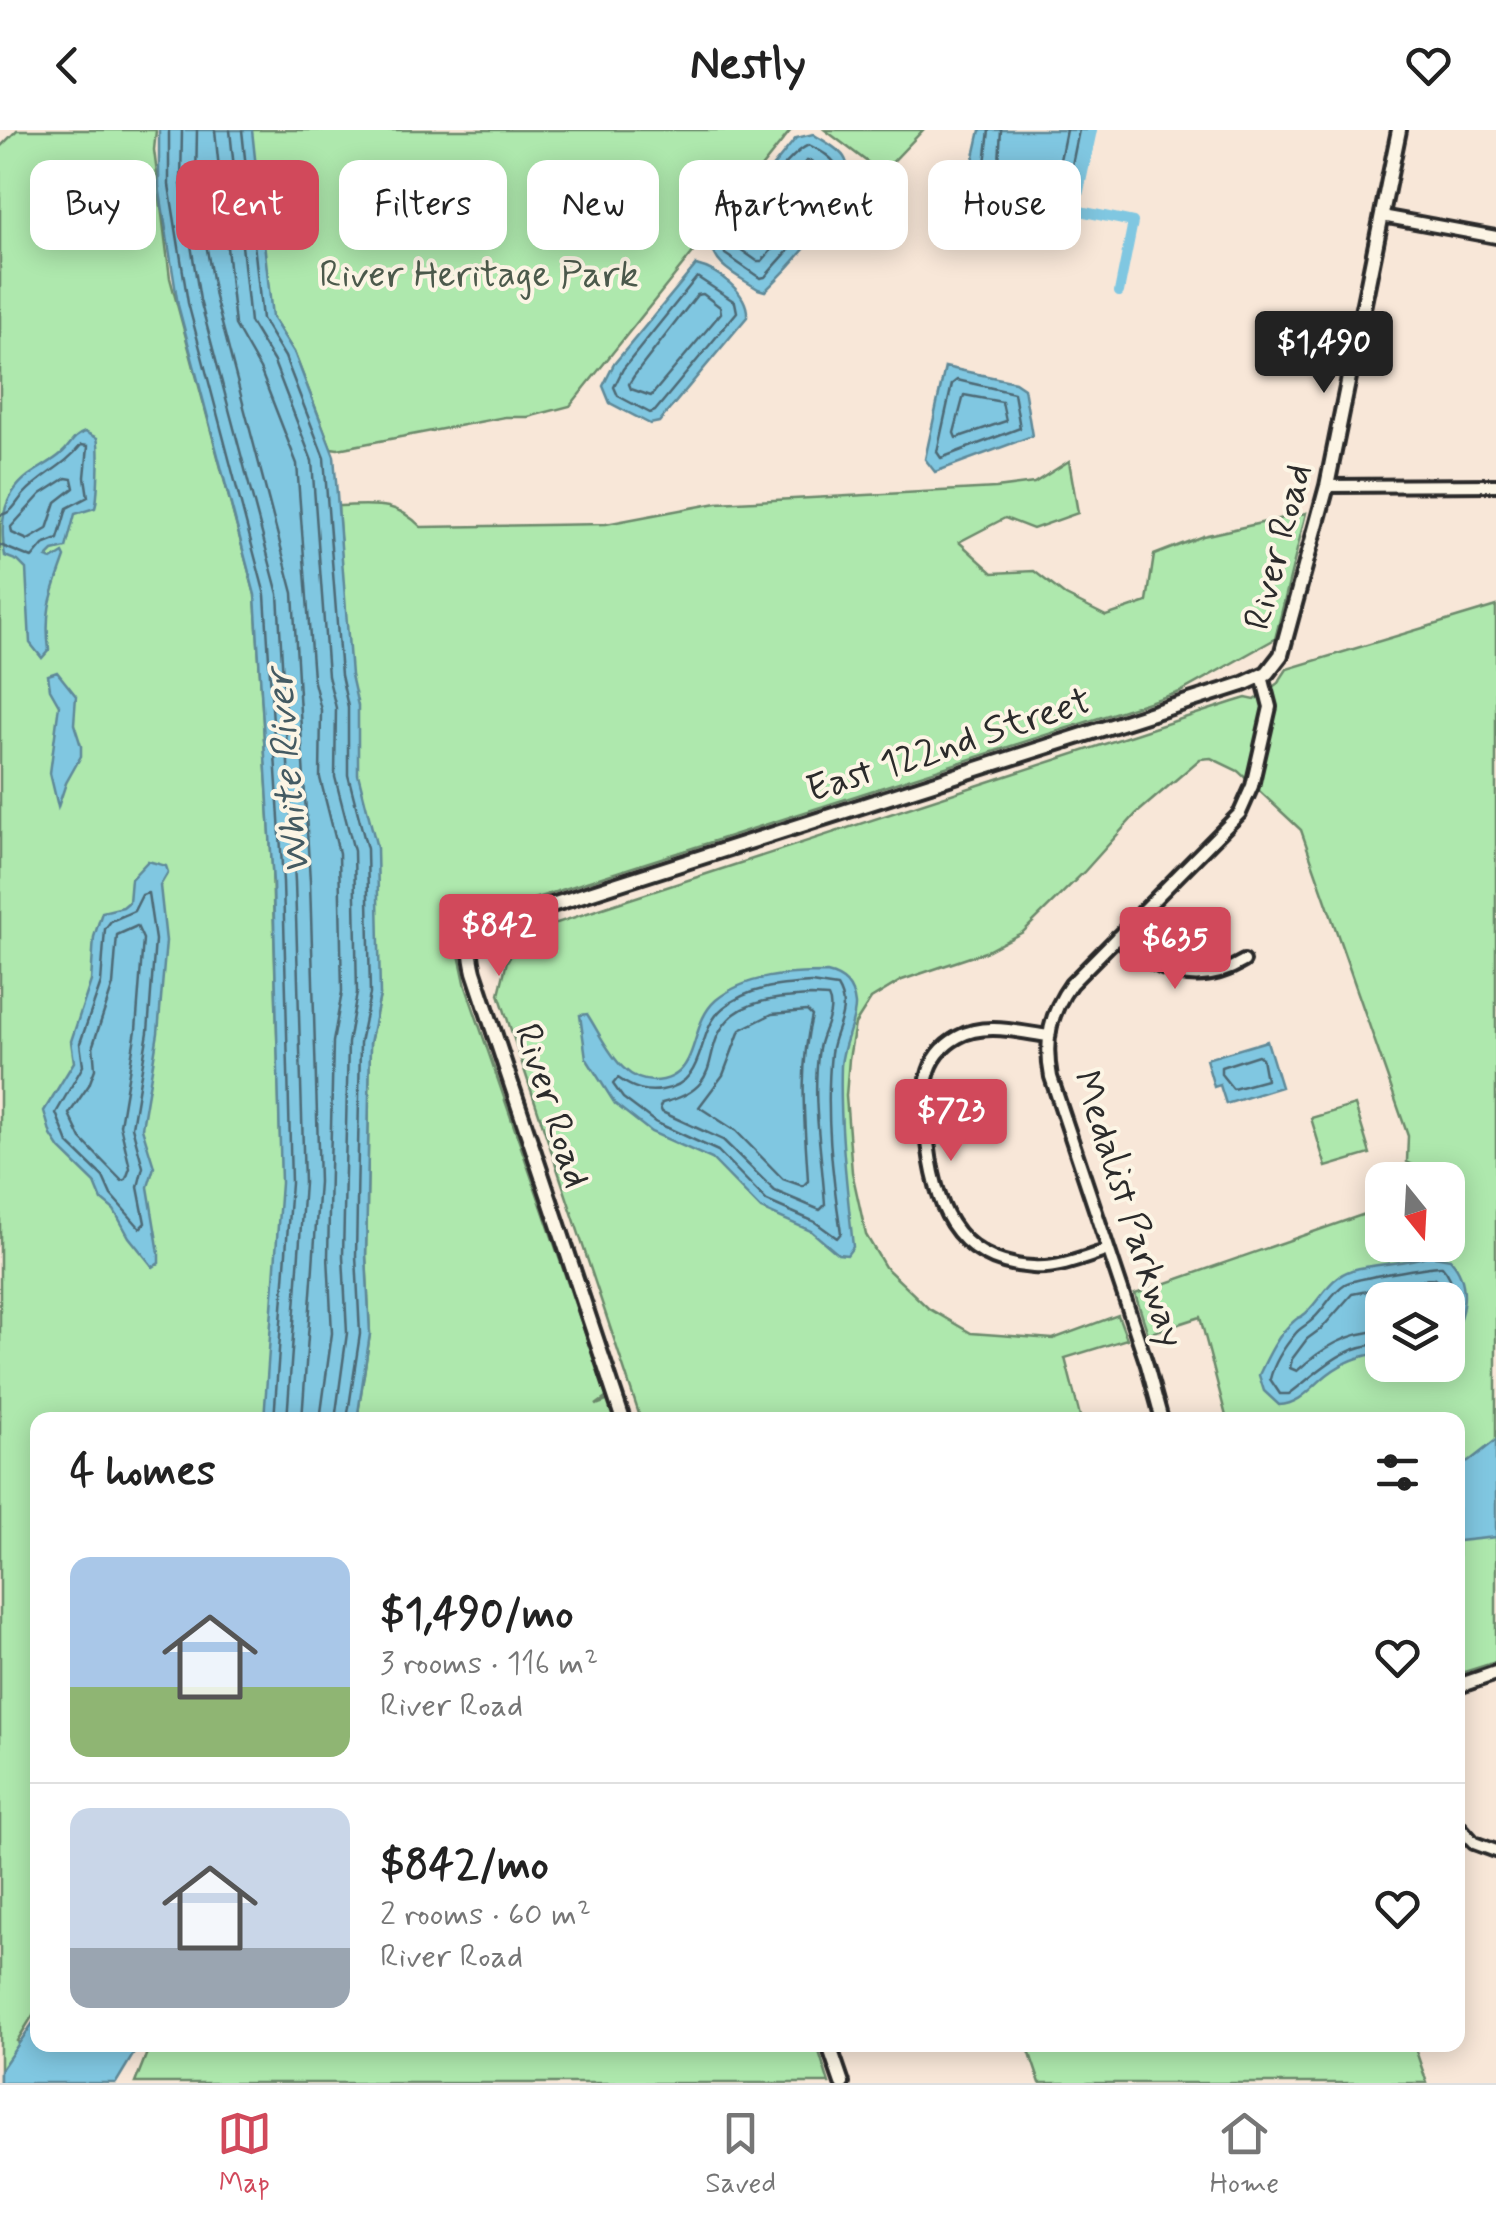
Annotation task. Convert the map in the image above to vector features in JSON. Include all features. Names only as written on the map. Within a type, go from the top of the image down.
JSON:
[{"type":"street","name":"River Road","points":[[1262,676],[1282,655],[1327,486],[1399,130]]},
{"type":"street","points":[[1382,216],[1496,237]]},
{"type":"street","points":[[1327,486],[1496,485]]},
{"type":"street","name":"East 122nd Street","points":[[655,873],[1262,676]]},
{"type":"street","name":"Medalist Parkway","points":[[1160,1412],[1051,1077],[1048,1036],[1056,1007],[1071,984],[1240,813],[1252,786],[1270,706],[1262,676]]},
{"type":"street","name":"River Road","points":[[620,1412],[470,948],[474,936],[489,925],[655,873]]},
{"type":"street","points":[[1118,937],[1147,960],[1190,975],[1214,976],[1244,961]]},
{"type":"street","points":[[1048,1036],[978,1029],[954,1039],[932,1060],[924,1089],[935,1190],[947,1217],[961,1235],[1002,1261],[1042,1268],[1108,1250]]},
{"type":"street","points":[[1465,1684],[1496,1673]]},
{"type":"street","points":[[1465,1832],[1474,1842],[1496,1852]]},
{"type":"street","points":[[831,2052],[842,2083]]},
{"type":"green space","points":[[17,130],[156,130],[155,160],[30,160],[30,250],[156,250],[156,166],[170,278],[255,595],[272,865],[282,1199],[267,1412],[30,1412],[30,2020],[17,2041],[35,2054],[0,2083],[0,147]]},
{"type":"green space","name":"River Heritage Park","points":[[248,130],[791,130],[767,160],[679,160],[679,250],[695,250],[570,406],[528,417],[505,417],[338,449],[331,448],[294,352],[268,311],[261,250],[319,250],[319,160],[251,160]]},
{"type":"green space","points":[[825,130],[923,130],[894,160],[865,160]]},
{"type":"green space","points":[[1069,461],[1078,513],[1033,529],[1005,518],[959,542],[993,573],[1034,571],[1066,596],[1106,616],[1147,602],[1154,555],[1203,536],[1306,513],[1275,639],[1180,692],[471,919],[455,936],[466,987],[607,1397],[596,1405],[609,1400],[613,1412],[358,1412],[370,1334],[366,1256],[370,1043],[380,995],[353,754],[338,506],[393,508],[421,527],[606,524],[717,503],[1034,483]]},
{"type":"green space","points":[[1496,606],[1496,1662],[1465,1672],[1465,1412],[1225,1412],[1200,1317],[1148,1334],[1135,1294],[1365,1214],[1365,1262],[1465,1262],[1465,1162],[1407,1162],[1408,1136],[1301,830],[1238,771],[1211,758],[1200,759],[1136,814],[1023,932],[985,952],[902,980],[871,999],[855,1024],[846,1096],[852,1172],[866,1235],[885,1267],[928,1308],[971,1333],[1053,1339],[1118,1315],[1127,1339],[1065,1358],[1079,1412],[638,1412],[499,994],[507,961],[526,933],[1233,702],[1255,700],[1278,683],[1287,669]]},
{"type":"green space","points":[[1355,1105],[1370,1154],[1326,1167],[1311,1118]]},
{"type":"green space","points":[[147,2052],[819,2052],[829,2083],[135,2083]]},
{"type":"green space","points":[[1029,2052],[1416,2052],[1427,2083],[1040,2083]]},
{"type":"water","name":"White River","points":[[159,130],[252,130],[255,160],[176,160],[176,250],[265,250],[272,317],[294,352],[334,456],[351,675],[358,706],[358,774],[377,848],[380,995],[370,1043],[366,1256],[370,1334],[358,1412],[265,1412],[281,1183],[273,883],[255,595],[178,305],[159,186]]},
{"type":"water","points":[[980,130],[1089,130],[1081,171],[1081,160],[973,160]]},
{"type":"water","points":[[813,134],[834,147],[845,160],[778,160],[796,138]]},
{"type":"water","points":[[713,250],[803,250],[765,291],[735,275]]},
{"type":"water","points":[[696,265],[714,272],[738,291],[747,317],[659,422],[650,424],[610,403],[603,386],[614,364]]},
{"type":"water","points":[[945,367],[1015,382],[1024,388],[1032,436],[935,472],[925,459]]},
{"type":"water","points":[[85,432],[97,438],[98,444],[96,503],[95,508],[75,514],[66,548],[53,551],[46,558],[52,560],[63,553],[65,557],[48,613],[49,650],[42,658],[30,643],[26,569],[5,556],[4,512],[19,484]]},
{"type":"water","points":[[57,672],[76,696],[74,724],[81,746],[81,756],[58,807],[50,773],[59,705],[48,675]]},
{"type":"water","points":[[148,861],[166,866],[168,872],[160,886],[166,941],[158,1033],[142,1128],[154,1167],[148,1187],[159,1263],[153,1267],[114,1210],[102,1200],[95,1183],[60,1149],[44,1111],[74,1062],[71,1041],[91,981],[94,937],[102,912],[129,902],[131,879]]},
{"type":"water","points":[[827,973],[847,983],[855,1005],[841,1066],[842,1134],[853,1247],[847,1255],[838,1254],[811,1231],[761,1209],[712,1159],[651,1132],[615,1104],[586,1058],[580,1015],[587,1014],[626,1070],[649,1081],[663,1080],[683,1068],[706,1012],[728,992],[769,977]]},
{"type":"water","points":[[1267,1041],[1281,1087],[1226,1104],[1220,1085],[1214,1087],[1206,1059]]},
{"type":"water","points":[[1396,1262],[1452,1262],[1462,1282],[1365,1282],[1365,1356],[1328,1374],[1300,1398],[1279,1405],[1264,1391],[1259,1375],[1278,1340],[1337,1278],[1362,1267]]},
{"type":"water","points":[[1496,1440],[1496,1537],[1465,1540],[1468,1462]]},
{"type":"water","points":[[30,2027],[30,2052],[135,2052],[116,2083],[0,2083],[0,2071]]},
{"type":"waterway","points":[[1092,130],[1075,210],[1133,222],[1119,292]]}]
